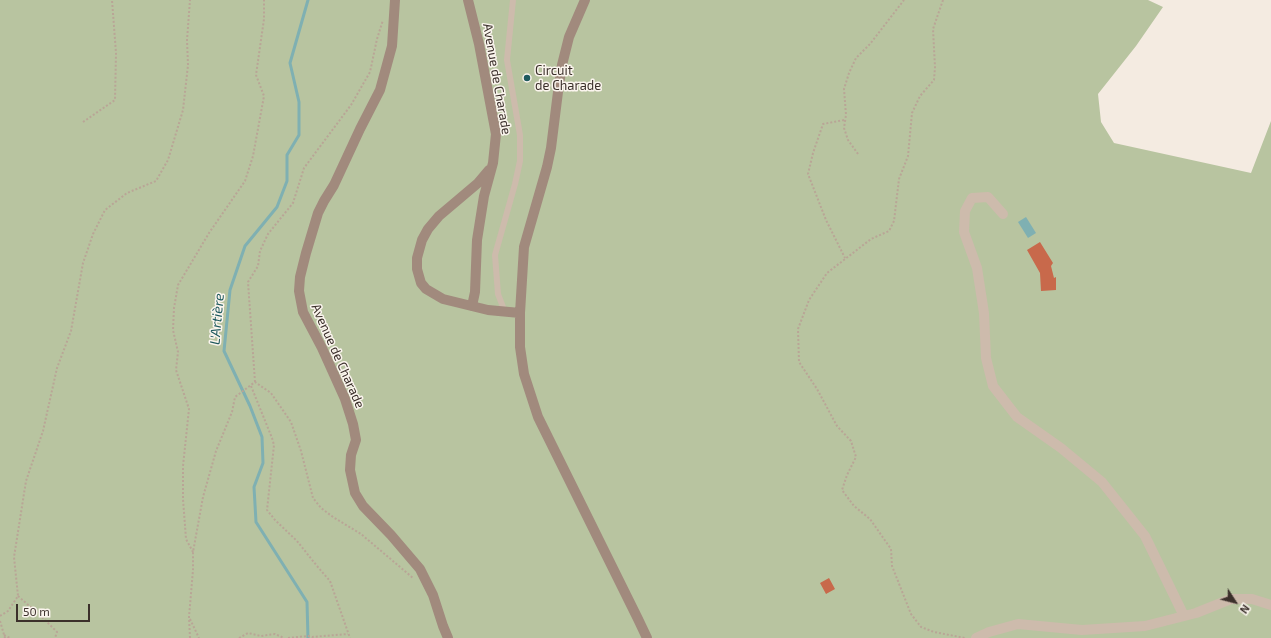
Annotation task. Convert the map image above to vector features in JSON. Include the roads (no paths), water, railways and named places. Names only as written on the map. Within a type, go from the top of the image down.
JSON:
[{"type":"street","name":"Avenue de Charade","points":[[395,0],[392,46],[380,90],[334,185],[318,214],[306,252],[300,278],[299,292],[303,312],[322,348],[345,398],[354,424],[356,440],[351,455],[350,470],[355,493],[363,506],[403,548],[420,570],[433,595],[448,638]]},
{"type":"street","name":"Avenue de Charade","points":[[468,0],[479,44],[496,134],[493,163],[484,196],[477,240],[476,292],[472,306]]},
{"type":"street","points":[[585,0],[570,37],[562,64],[552,148],[548,167],[524,247],[520,313],[520,348],[530,396],[538,417],[647,638]]},
{"type":"street","points":[[493,163],[478,183],[439,216],[428,229],[422,240],[417,258],[417,269],[421,283],[426,289],[443,299],[472,306],[520,313]]},
{"type":"street","points":[[1003,214],[988,197],[972,198],[965,211],[964,232],[977,268],[984,313],[986,358],[993,386],[1017,416],[1061,448],[1102,482],[1145,536],[1184,616]]},
{"type":"street","points":[[976,638],[989,632],[1018,624],[1082,630],[1145,626],[1196,614],[1231,599],[1252,599],[1271,605]]},
{"type":"lane","points":[[505,312],[498,294],[495,255],[515,184],[520,160],[520,135],[506,60],[513,0]]},
{"type":"water","points":[[1026,217],[1036,233],[1028,238],[1018,222]]},
{"type":"waterway","name":"L'Artière","points":[[308,0],[290,63],[299,102],[299,135],[287,155],[287,181],[277,207],[245,246],[230,290],[224,351],[250,406],[262,437],[263,463],[254,487],[256,522],[307,602],[308,638]]},
{"type":"place","name":"Circuit de Charade","points":[[527,78]]}]
